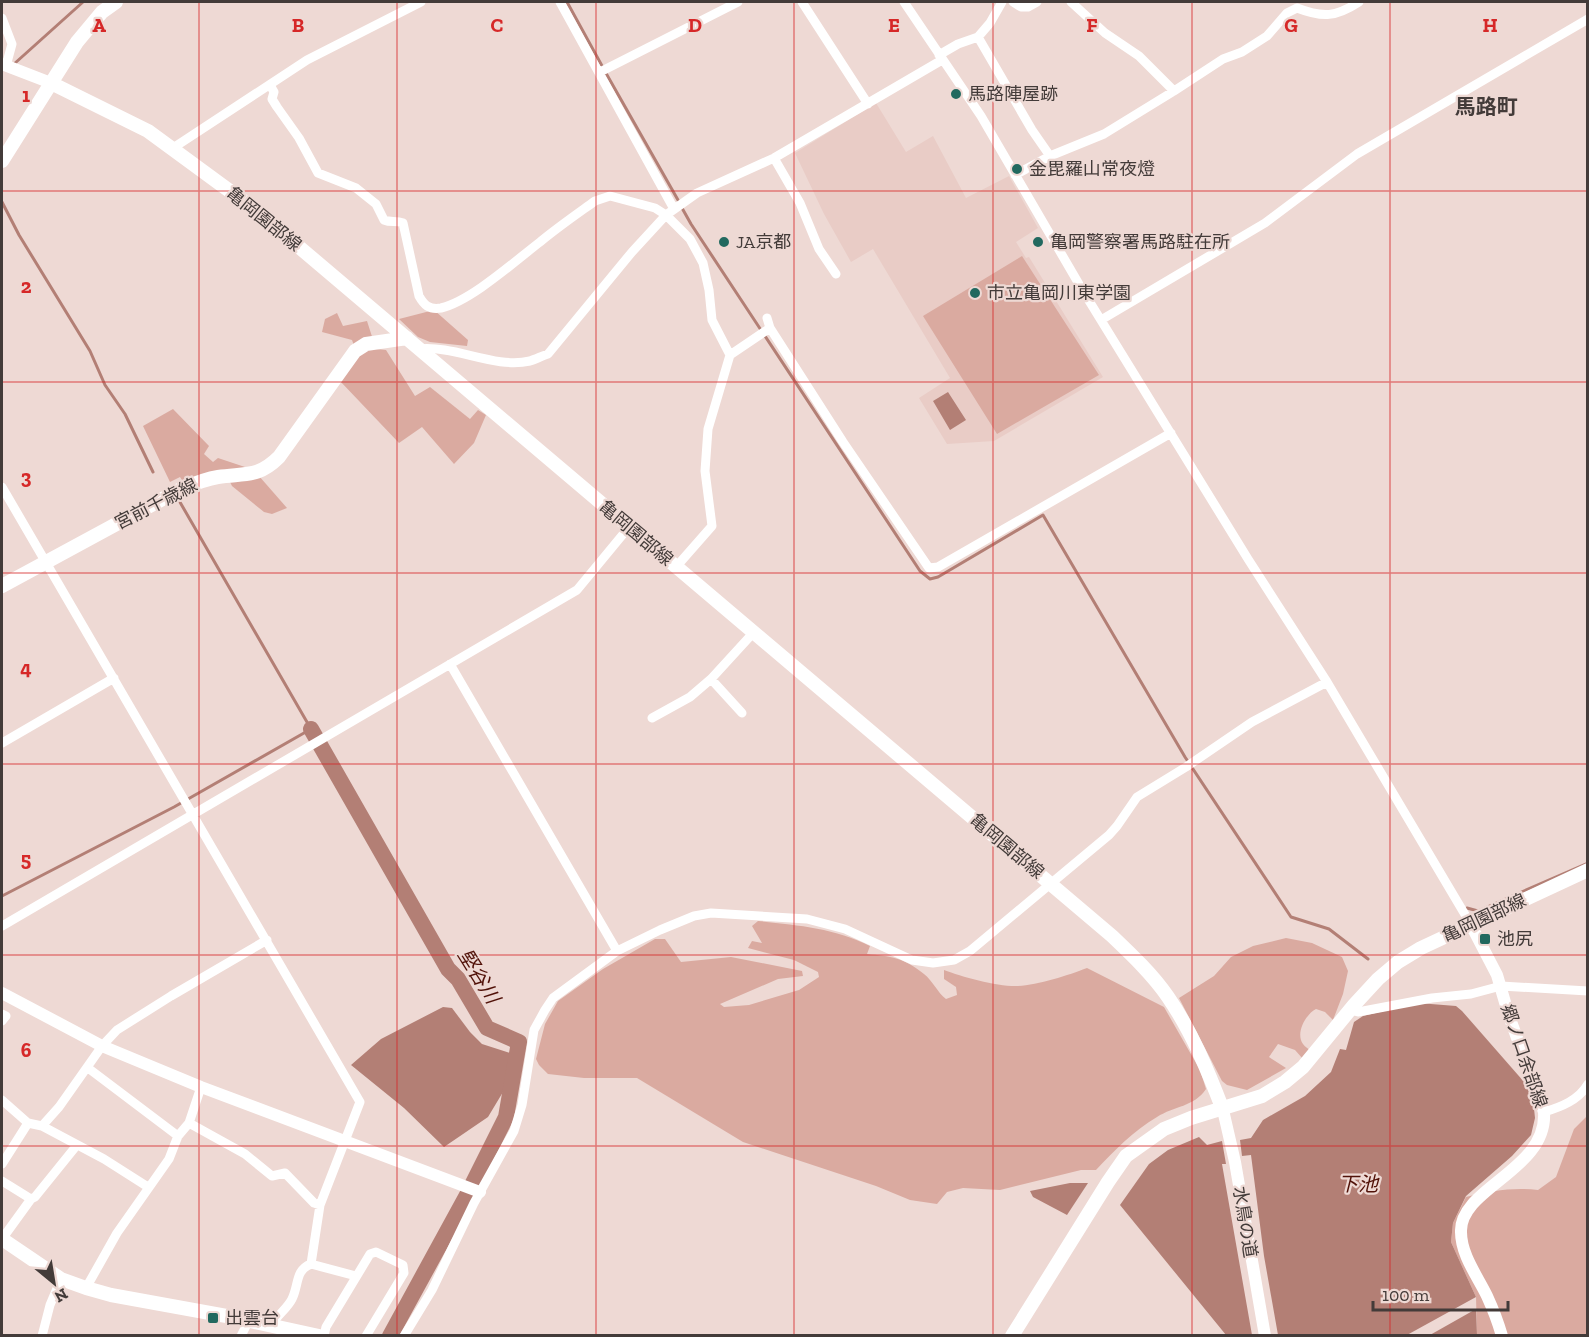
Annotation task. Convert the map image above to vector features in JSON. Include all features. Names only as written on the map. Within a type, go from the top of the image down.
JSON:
[{"type":"main road","points":[[2,161],[77,42],[102,12],[116,2]]},
{"type":"main road","name":"亀岡園部線","points":[[51,83],[148,131],[253,208],[1112,936],[1168,996],[1196,1045],[1223,1110]]},
{"type":"main road","name":"宮前千歳線","points":[[2,586],[181,489],[217,477],[253,474],[270,466],[279,457],[355,351],[366,344],[407,338]]},
{"type":"main road","name":"亀岡園部線","points":[[1012,1335],[1126,1156],[1164,1128],[1262,1096],[1285,1082],[1303,1067],[1378,979],[1398,962],[1470,923],[1587,870]]},
{"type":"main road","points":[[2,1239],[60,1279],[86,1288],[111,1295],[249,1320],[293,1333],[319,1335]]},
{"type":"street","points":[[173,148],[307,60],[421,2]]},
{"type":"street","points":[[560,2],[603,71],[674,209]]},
{"type":"street","points":[[603,71],[738,2]]},
{"type":"street","points":[[802,2],[868,104]]},
{"type":"street","points":[[904,2],[981,116],[1101,320],[1327,682],[1470,923]]},
{"type":"street","points":[[418,349],[432,347],[508,362],[530,361],[548,354],[632,252],[666,215],[698,193],[774,158],[868,104],[958,44],[978,36],[990,23],[1002,2]]},
{"type":"street","points":[[1013,2],[1021,8],[1037,2]]},
{"type":"street","points":[[1015,175],[1050,156],[1104,134],[1223,58],[1242,52],[1267,36],[1296,5],[1310,13],[1328,16],[1344,12],[1359,2]]},
{"type":"street","points":[[1077,3],[1105,33],[1139,56],[1174,91]]},
{"type":"street","points":[[2,18],[12,44],[7,67],[51,83]]},
{"type":"street","points":[[1101,320],[1265,223],[1357,154],[1587,19]]},
{"type":"street","points":[[978,36],[1032,130],[1050,156]]},
{"type":"street","points":[[270,85],[274,92],[272,99],[299,138],[318,172],[356,188],[376,204],[384,220],[403,223],[419,296],[424,305],[441,308],[480,289],[595,201],[604,196],[610,196],[655,208],[666,215],[690,239],[698,251],[710,290],[712,320],[730,355]]},
{"type":"street","points":[[774,158],[800,203],[819,249],[836,274]]},
{"type":"street","points":[[767,318],[770,328],[843,442],[929,568],[938,567],[1171,433]]},
{"type":"street","points":[[676,567],[712,526],[705,471],[708,429],[730,355],[770,328]]},
{"type":"street","points":[[2,486],[360,1102],[320,1205],[311,1264]]},
{"type":"street","points":[[2,926],[577,590],[629,527]]},
{"type":"street","points":[[652,718],[690,697],[711,679],[754,632]]},
{"type":"street","points":[[450,664],[617,951]]},
{"type":"street","points":[[2,743],[114,678]]},
{"type":"street","points":[[711,679],[742,713]]},
{"type":"street","points":[[404,1335],[432,1290],[480,1192],[514,1131],[522,1105],[534,1030],[553,998],[578,978],[617,951],[694,916],[711,913],[807,919],[845,929],[912,960],[933,963],[954,960],[970,951],[1117,826],[1137,797],[1252,722],[1327,682]]},
{"type":"street","name":"郷ノ口余部線","points":[[1470,923],[1501,986],[1509,1016],[1544,1112],[1545,1125],[1537,1143],[1524,1160],[1473,1204],[1465,1214],[1460,1231],[1464,1249],[1488,1298],[1502,1335]]},
{"type":"street","points":[[42,1126],[59,1107],[102,1046],[117,1030],[267,940]]},
{"type":"street","points":[[1350,1010],[1358,1012],[1432,998],[1471,994],[1501,986],[1587,991]]},
{"type":"street","points":[[2,993],[102,1046],[201,1087],[480,1192]]},
{"type":"street","points":[[2,1014],[6,1016],[2,1021]]},
{"type":"street","points":[[88,1068],[178,1136]]},
{"type":"street","points":[[1544,1112],[1559,1108],[1575,1098],[1582,1093],[1587,1084]]},
{"type":"street","points":[[86,1288],[117,1233],[169,1159],[178,1136],[189,1123],[201,1087]]},
{"type":"street","points":[[2,1100],[28,1124],[42,1126],[104,1159],[148,1187]]},
{"type":"street","name":"水鳥の道","points":[[1223,1110],[1230,1135],[1265,1335]]},
{"type":"street","points":[[189,1123],[245,1154],[272,1176],[285,1173],[314,1203],[320,1205]]},
{"type":"street","points":[[2,1164],[28,1124]]},
{"type":"street","points":[[2,1239],[31,1198],[35,1197],[77,1145]]},
{"type":"street","points":[[2,1181],[31,1198]]},
{"type":"street","points":[[324,1335],[326,1327],[356,1276],[370,1254],[376,1252],[403,1265],[404,1273],[366,1335]]},
{"type":"street","points":[[272,1325],[276,1317],[292,1300],[300,1272],[305,1266],[311,1264],[356,1276]]},
{"type":"street","points":[[52,1335],[42,1333],[60,1279]]},
{"type":"street","points":[[241,1335],[249,1320]]},
{"type":"shaded area","name":"市立亀岡川東学園","points":[[876,103],[906,152],[933,136],[966,198],[1009,176],[1038,228],[1016,242],[1026,258],[1029,257],[1103,377],[994,441],[947,444],[919,398],[950,378],[873,249],[851,262],[824,214],[795,153]]},
{"type":"shaded area","points":[[1022,256],[1099,375],[997,434],[923,316]]},
{"type":"shaded area","points":[[434,310],[468,340],[467,346],[430,342],[418,337],[399,319]]},
{"type":"shaded area","points":[[337,313],[343,326],[367,321],[376,349],[386,350],[415,396],[430,387],[470,419],[478,410],[486,415],[474,443],[454,464],[422,427],[399,443],[340,381],[358,357],[352,340],[322,332],[325,319]]},
{"type":"shaded area","points":[[173,409],[209,446],[204,454],[213,462],[218,458],[248,468],[184,483],[180,477],[170,482],[143,426]]},
{"type":"shaded area","points":[[259,476],[287,508],[272,514],[264,512],[230,482]]},
{"type":"shaded area","points":[[758,921],[815,928],[857,940],[870,946],[867,954],[897,959],[910,964],[927,977],[946,999],[957,995],[956,987],[944,979],[944,970],[981,981],[1018,986],[1044,982],[1087,968],[1164,1007],[1200,1070],[1206,1089],[1196,1099],[1148,1122],[1117,1148],[1096,1170],[1081,1170],[1000,1190],[963,1188],[947,1192],[937,1204],[910,1200],[876,1186],[743,1142],[637,1078],[584,1078],[548,1074],[539,1065],[536,1059],[545,1024],[558,1001],[603,969],[655,939],[665,939],[681,962],[731,957],[802,971],[803,976],[778,979],[720,1004],[724,1007],[749,1005],[799,990],[819,977],[818,972],[794,960],[748,948],[752,941],[762,943],[752,926]]},
{"type":"shaded area","points":[[1286,938],[1312,943],[1342,957],[1348,971],[1343,994],[1333,1020],[1325,1012],[1316,1009],[1312,1011],[1305,1019],[1301,1029],[1301,1040],[1310,1051],[1303,1059],[1295,1050],[1278,1044],[1269,1057],[1286,1068],[1247,1090],[1227,1085],[1222,1081],[1179,998],[1214,976],[1231,957],[1253,946]]},
{"type":"shaded area","points":[[1587,1116],[1587,1335],[1477,1335],[1476,1297],[1451,1242],[1453,1223],[1466,1197],[1502,1190],[1538,1190],[1556,1177],[1574,1129]]},
{"type":"water","points":[[948,392],[966,420],[950,430],[933,401]]},
{"type":"water","name":"下池","points":[[1418,1003],[1456,1006],[1462,1011],[1525,1083],[1533,1099],[1535,1118],[1531,1135],[1512,1156],[1466,1196],[1453,1223],[1451,1242],[1476,1297],[1407,1335],[1278,1335],[1264,1256],[1251,1155],[1242,1156],[1240,1140],[1251,1138],[1263,1120],[1305,1096],[1331,1072],[1340,1049],[1346,1050],[1354,1022],[1363,1016]]},
{"type":"water","points":[[443,1007],[452,1008],[482,1044],[513,1054],[506,1087],[488,1117],[444,1147],[404,1108],[351,1065],[381,1039]]},
{"type":"water","points":[[1199,1137],[1207,1145],[1222,1141],[1226,1164],[1222,1164],[1252,1335],[1226,1335],[1120,1205],[1149,1164],[1168,1150]]},
{"type":"water","points":[[1070,1183],[1088,1183],[1067,1215],[1033,1197],[1030,1191]]},
{"type":"water","points":[[1476,1309],[1477,1335],[1430,1335]]},
{"type":"waterway","points":[[14,64],[83,2]]},
{"type":"waterway","points":[[567,2],[678,200]]},
{"type":"waterway","points":[[2,202],[19,235],[90,351],[105,385],[125,414],[153,472]]},
{"type":"waterway","points":[[682,208],[920,571],[930,579],[938,577],[1043,515],[1185,757],[1291,917],[1329,929],[1368,959]]},
{"type":"waterway","points":[[2,896],[174,807],[311,729],[177,497]]},
{"type":"waterway","name":"堅谷川","points":[[311,729],[448,969],[458,979],[487,1028],[519,1042],[506,1117],[467,1195],[390,1336]]},
{"type":"waterway","points":[[1467,908],[1478,911],[1588,863]]},
{"type":"place","name":"馬路陣屋跡","points":[[956,94]]},
{"type":"place","name":"金毘羅山常夜燈","points":[[1017,169]]},
{"type":"place","name":"JA京都","points":[[724,242]]},
{"type":"place","name":"亀岡警察署馬路駐在所","points":[[1038,242]]},
{"type":"place","name":"市立亀岡川東学園","points":[[975,293]]},
{"type":"place","name":"池尻","points":[[1485,939]]},
{"type":"place","name":"出雲台","points":[[213,1318]]},
{"type":"district","name":"馬路町","points":[[1486,106]]}]
